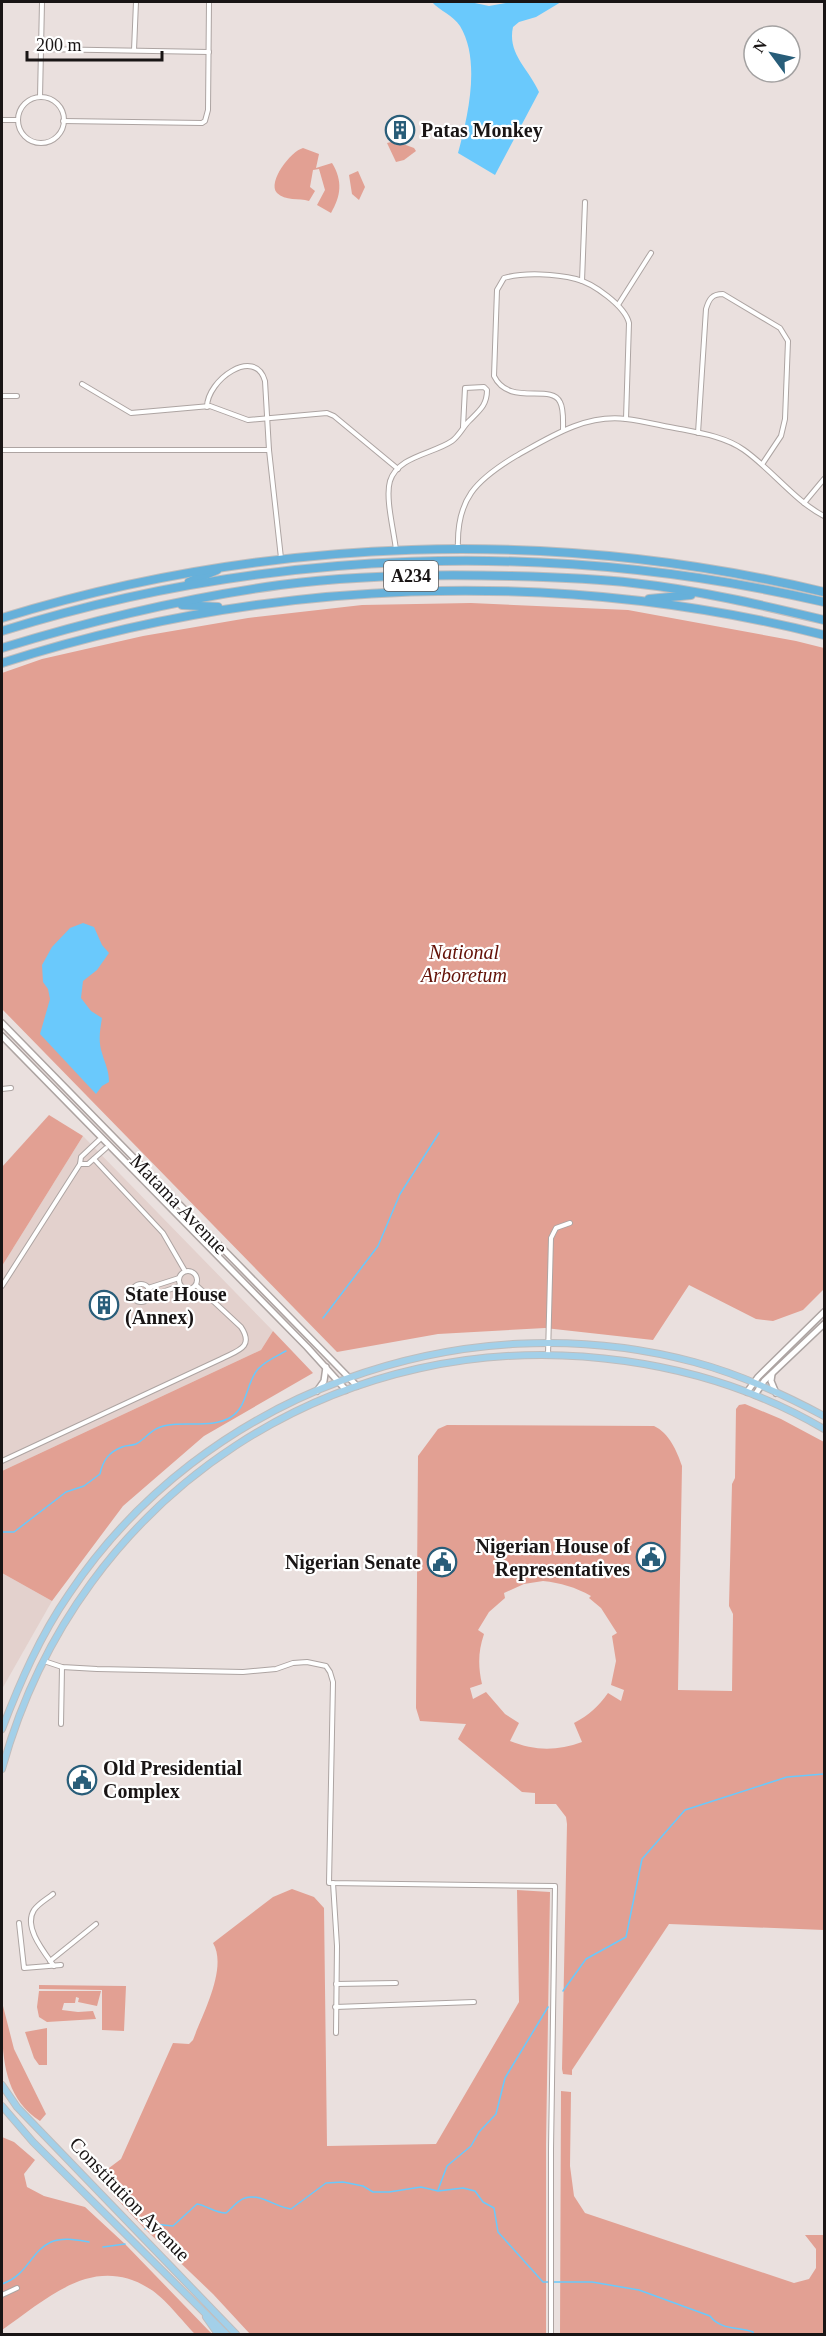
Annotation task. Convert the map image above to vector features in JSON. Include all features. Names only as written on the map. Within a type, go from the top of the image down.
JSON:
[{"type":"highway","points":[[2,618],[130,584],[220,568],[281,558],[396,550],[458,549],[571,553],[700,567],[825,592]]},
{"type":"highway","name":"A234","points":[[2,631],[95,605],[173,588],[304,569],[374,563],[455,561],[592,566],[638,570],[757,588],[825,602]]},
{"type":"highway","points":[[700,567],[757,588]]},
{"type":"highway","points":[[173,588],[220,568]]},
{"type":"highway","name":"A234","points":[[2,648],[112,617],[171,604],[282,585],[406,576],[592,579],[634,583],[701,594],[825,620]]},
{"type":"highway","points":[[2,663],[113,631],[230,608],[342,595],[421,591],[533,593],[633,600],[763,621],[825,635]]},
{"type":"highway","points":[[633,600],[701,594]]},
{"type":"highway","points":[[171,604],[230,608]]},
{"type":"main road","name":"Matama Avenue","points":[[2,1023],[357,1386]]},
{"type":"main road","name":"Matama Avenue","points":[[2,1036],[346,1390]]},
{"type":"main road","points":[[144,1182],[151,1175]]},
{"type":"main road","points":[[747,1392],[753,1382],[825,1312]]},
{"type":"main road","points":[[755,1395],[761,1385],[825,1324]]},
{"type":"main road","points":[[2,1729],[25,1671],[50,1623],[87,1569],[120,1530],[173,1479],[227,1438],[251,1422],[349,1377],[435,1353],[500,1345],[548,1344],[637,1350],[694,1362],[753,1382],[825,1416]]},
{"type":"main road","points":[[2,1768],[15,1725],[43,1660],[62,1626],[96,1575],[162,1504],[208,1465],[257,1432],[299,1408],[357,1386],[436,1364],[499,1356],[548,1355],[636,1363],[706,1377],[755,1395],[825,1429]]},
{"type":"main road","points":[[317,1391],[324,1381],[326,1367]]},
{"type":"main road","points":[[736,1377],[763,1372]]},
{"type":"main road","points":[[772,1374],[771,1381],[776,1392]]},
{"type":"main road","name":"Constitution Avenue","points":[[2,2085],[17,2107],[237,2334]]},
{"type":"main road","name":"Constitution Avenue","points":[[2,2106],[161,2271],[226,2334]]},
{"type":"main road","points":[[201,2308],[218,2334]]},
{"type":"street","points":[[40,97],[42,2]]},
{"type":"street","points":[[134,50],[136,2]]},
{"type":"street","points":[[63,121],[192,123],[206,121],[209,2]]},
{"type":"street","points":[[42,49],[209,52]]},
{"type":"street","points":[[40,97],[54,101],[62,113],[63,121],[62,128],[52,139],[38,143],[25,136],[20,130],[18,120],[21,108],[26,103],[40,97]]},
{"type":"street","points":[[2,120],[18,120]]},
{"type":"street","points":[[582,281],[585,202]]},
{"type":"street","points":[[618,305],[651,253]]},
{"type":"street","points":[[563,430],[562,404],[559,399],[554,396],[511,392],[498,384],[494,367],[497,290],[504,278],[511,276],[552,277],[582,281],[624,311],[629,323],[626,419]]},
{"type":"street","points":[[698,433],[706,309],[711,297],[723,294],[780,328],[788,341],[785,418],[780,436],[763,463]]},
{"type":"street","points":[[207,407],[210,392],[225,375],[236,369],[252,368],[261,372],[265,381],[266,418],[281,558]]},
{"type":"street","points":[[82,384],[131,413],[207,407],[217,408],[244,419],[330,414],[398,469]]},
{"type":"street","points":[[396,550],[388,495],[390,482],[398,469],[409,461],[450,443],[458,437],[463,427],[486,404],[487,390],[484,387],[465,388],[463,427]]},
{"type":"street","points":[[2,396],[17,396]]},
{"type":"street","points":[[458,549],[459,518],[470,493],[478,483],[489,473],[563,430],[592,420],[626,419],[698,433],[741,447],[763,463],[804,502],[825,516]]},
{"type":"street","points":[[2,450],[269,450]]},
{"type":"street","points":[[804,502],[825,479]]},
{"type":"street","points":[[2,1089],[11,1088]]},
{"type":"street","points":[[2,1286],[80,1164],[81,1157],[99,1140]]},
{"type":"street","points":[[80,1164],[88,1164],[106,1148]]},
{"type":"street","points":[[94,1159],[163,1233],[185,1271]]},
{"type":"street","points":[[548,1355],[551,1238],[556,1228],[570,1223]]},
{"type":"street","points":[[148,1288],[179,1278],[185,1271],[196,1274],[198,1280],[196,1285],[188,1289],[180,1286],[150,1296],[141,1302],[135,1299],[134,1289],[138,1285],[144,1285],[148,1288],[150,1296]]},
{"type":"street","points":[[179,1278],[180,1286]]},
{"type":"street","points":[[2,1461],[244,1346],[245,1334],[241,1327],[196,1285]]},
{"type":"street","points":[[43,1660],[62,1667],[124,1671],[243,1672],[276,1669],[293,1663],[307,1662],[326,1666],[333,1682],[329,1882],[555,1886],[554,2057],[551,2128],[551,2334]]},
{"type":"street","points":[[61,1724],[62,1667]]},
{"type":"street","points":[[333,1883],[336,2033]]},
{"type":"street","points":[[53,1894],[36,1907],[32,1915],[34,1940],[54,1966]]},
{"type":"street","points":[[19,1923],[24,1968],[61,1965]]},
{"type":"street","points":[[50,1961],[96,1924]]},
{"type":"street","points":[[336,1984],[396,1983]]},
{"type":"street","points":[[335,2007],[474,2002]]},
{"type":"street","points":[[2,2295],[17,2288]]},
{"type":"shaded area","points":[[83,1136],[273,1331],[261,1350],[2,1471],[2,1266]]},
{"type":"shaded area","points":[[2,1573],[52,1601],[2,1689]]},
{"type":"green space","points":[[395,141],[414,148],[416,151],[404,160],[396,162],[387,143]]},
{"type":"green space","points":[[303,148],[319,154],[316,168],[332,163],[336,170],[339,194],[331,213],[317,205],[325,190],[319,169],[313,170],[310,187],[315,191],[309,201],[280,196],[277,193],[275,182],[282,168],[292,155]]},
{"type":"green space","points":[[358,171],[365,187],[359,200],[352,194],[349,175]]},
{"type":"green space","name":"National Arboretum","points":[[471,603],[628,610],[824,648],[824,1289],[803,1310],[773,1321],[756,1319],[689,1285],[653,1340],[545,1328],[438,1334],[337,1352],[2,1009],[2,673],[42,659],[143,636],[248,618],[362,605]]},
{"type":"green space","points":[[49,1115],[83,1136],[2,1266],[2,1167]]},
{"type":"green space","points":[[273,1331],[313,1373],[204,1436],[123,1506],[52,1601],[2,1573],[2,1471],[261,1350]]},
{"type":"green space","points":[[745,1404],[781,1419],[824,1442],[824,1930],[669,1924],[572,2070],[572,2075],[563,2074],[566,1817],[556,1804],[535,1804],[535,1793],[522,1792],[458,1739],[466,1724],[420,1721],[416,1708],[418,1456],[438,1429],[447,1425],[654,1426],[659,1429],[672,1443],[682,1466],[678,1690],[732,1691],[733,1614],[729,1606],[732,1484],[735,1478],[736,1409],[739,1405]],"holes":[[[543,1581],[568,1586],[585,1593],[591,1596],[589,1598],[601,1608],[617,1633],[612,1636],[616,1661],[611,1685],[624,1690],[621,1701],[608,1693],[593,1710],[574,1723],[582,1742],[546,1749],[528,1747],[510,1741],[519,1723],[505,1714],[486,1692],[473,1699],[470,1688],[482,1684],[479,1659],[484,1634],[478,1630],[489,1612],[505,1598],[504,1593],[524,1584]]]},
{"type":"green space","points":[[292,1889],[314,1897],[324,1908],[327,2146],[436,2144],[519,2002],[517,1890],[550,1892],[546,2334],[250,2334],[101,2182],[101,2174],[121,2159],[173,2043],[189,2044],[193,2040],[216,1978],[217,1953],[213,1943],[273,1897]]},
{"type":"green space","points":[[39,1985],[126,1986],[124,2031],[102,2030],[102,1990],[39,1989]]},
{"type":"green space","points":[[39,1991],[101,1991],[97,2006],[78,2002],[79,1998],[76,1997],[75,2003],[64,2003],[62,2010],[93,2011],[96,2019],[47,2022],[39,2017],[37,2007]]},
{"type":"green space","points":[[2,2002],[14,2049],[46,2114],[40,2121],[17,2098],[10,2084],[3,2053]]},
{"type":"green space","points":[[47,2028],[47,2065],[39,2065],[34,2058],[25,2032]]},
{"type":"green space","points":[[561,2091],[571,2092],[570,2166],[574,2196],[585,2213],[794,2283],[809,2279],[816,2268],[816,2249],[805,2235],[824,2235],[824,2334],[560,2334]]},
{"type":"green space","points":[[2,2137],[14,2142],[35,2160],[24,2174],[27,2187],[44,2196],[85,2207],[125,2244],[212,2334],[195,2334],[150,2289],[129,2279],[109,2276],[90,2278],[72,2284],[36,2305],[2,2330]]},
{"type":"water","points":[[432,2],[470,2],[489,6],[512,2],[561,2],[513,27],[512,37],[516,53],[539,92],[495,175],[458,153],[469,106],[470,55],[460,26]]},
{"type":"water","points":[[83,923],[94,927],[102,945],[109,953],[97,970],[83,981],[81,998],[91,1011],[102,1018],[100,1044],[109,1082],[102,1086],[96,1094],[40,1034],[50,999],[48,989],[43,982],[42,965],[52,947],[70,928]]},
{"type":"waterway","points":[[323,1318],[378,1246],[400,1194],[439,1133]]},
{"type":"waterway","points":[[2,1532],[14,1532],[66,1492],[84,1486],[100,1474],[110,1454],[124,1446],[136,1444],[155,1429],[175,1424],[214,1423],[231,1417],[241,1407],[258,1369],[286,1351]]},
{"type":"waterway","points":[[563,1991],[586,1959],[626,1937],[642,1859],[685,1810],[787,1777],[824,1774]]},
{"type":"waterway","points":[[438,2190],[447,2166],[471,2146],[479,2132],[496,2114],[505,2078],[548,2007]]},
{"type":"waterway","points":[[145,2229],[154,2224],[173,2226],[197,2204],[226,2213],[240,2200],[256,2197],[291,2209],[326,2183],[343,2182],[363,2186],[373,2192],[421,2187],[438,2191],[463,2188],[475,2191],[483,2202],[494,2208],[498,2232],[543,2282],[592,2282],[639,2290],[710,2316],[724,2326],[748,2330],[753,2334]]},
{"type":"waterway","points":[[2,2284],[18,2275],[39,2251],[51,2242],[65,2239],[89,2242]]},
{"type":"waterway","points":[[103,2247],[125,2244]]},
{"type":"place","name":"Patas Monkey","points":[[400,130]]},
{"type":"place","name":"State House (Annex)","points":[[104,1305]]},
{"type":"place","name":"Nigerian House of Representatives","points":[[651,1557]]},
{"type":"place","name":"Nigerian Senate","points":[[442,1562]]},
{"type":"place","name":"Old Presidential Complex","points":[[82,1780]]}]
